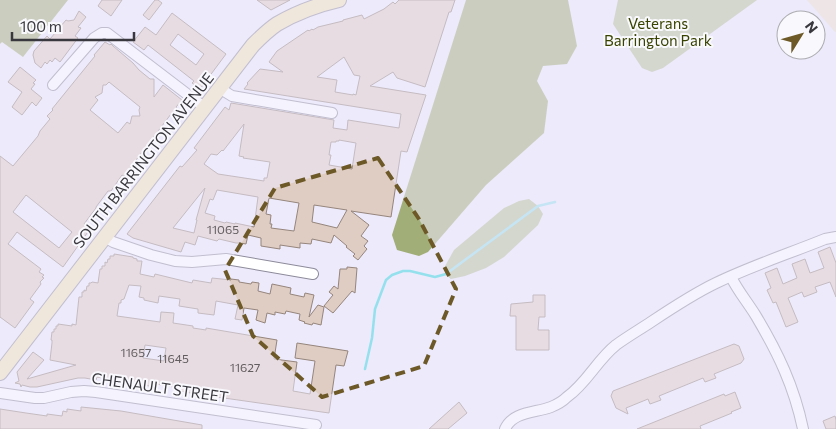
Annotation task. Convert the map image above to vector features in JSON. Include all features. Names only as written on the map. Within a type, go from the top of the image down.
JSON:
[{"type":"street","name":"SOUTH BARRINGTON AVENUE","points":[[0,373],[253,45],[276,25],[312,8],[339,0]]},
{"type":"street","points":[[53,85],[94,38],[102,33],[107,33],[204,107]]},
{"type":"street","points":[[219,88],[232,96],[332,113]]},
{"type":"street","points":[[105,237],[151,255],[175,261],[192,262],[226,259],[313,274]]},
{"type":"street","points":[[507,426],[517,417],[531,411],[550,407],[567,398],[580,386],[600,360],[616,345],[686,300],[759,264],[825,239],[836,237]]},
{"type":"street","points":[[731,277],[783,364],[793,391],[803,429]]},
{"type":"street","name":"CHENAULT STREET","points":[[0,393],[44,398],[72,392],[96,392],[316,425]]},
{"type":"highlighted area","points":[[378,158],[419,219],[456,289],[424,366],[322,397],[253,336],[225,270],[275,188]]},
{"type":"shaded area","points":[[807,0],[836,0],[836,32],[826,22],[826,10],[816,10]]},
{"type":"green space","points":[[0,0],[68,0],[23,57],[2,42],[0,44]]},
{"type":"green space","points":[[466,0],[568,0],[577,46],[567,64],[543,66],[537,81],[548,101],[544,133],[486,185],[428,252],[419,256],[397,250],[392,235]]},
{"type":"green space","name":"Veterans Barrington Park","points":[[618,0],[757,0],[663,68],[652,72],[642,68],[613,24]]},
{"type":"green space","points":[[529,199],[538,206],[543,214],[538,225],[504,257],[486,268],[465,276],[451,279],[446,274],[444,268],[454,250],[504,208],[519,201]]},
{"type":"building","points":[[102,0],[122,0],[111,16],[98,6]]},
{"type":"building","points":[[155,0],[162,3],[149,20],[143,15]]},
{"type":"building","points":[[257,0],[290,0],[271,10]]},
{"type":"building","points":[[399,0],[455,0],[451,12],[449,12],[425,87],[397,78],[393,72],[370,86],[426,95],[407,152],[401,151],[391,217],[351,211],[369,225],[361,236],[368,241],[364,246],[367,249],[358,260],[353,256],[355,254],[334,235],[331,243],[312,239],[311,244],[300,243],[300,248],[280,245],[280,249],[261,246],[261,238],[248,235],[246,244],[219,239],[217,241],[198,236],[195,245],[185,242],[181,252],[133,238],[127,234],[180,166],[182,167],[197,150],[194,148],[225,107],[229,110],[231,103],[334,120],[333,128],[347,130],[348,120],[399,128],[401,114],[244,89],[260,69],[283,72],[269,62],[277,51],[308,30],[362,15],[364,19],[393,2],[395,4]],"holes":[[[344,57],[354,75],[360,76],[356,95],[335,92],[337,80],[317,77]],[[244,124],[239,156],[270,162],[267,178],[264,178],[264,181],[218,174],[204,164],[211,154],[217,155]],[[331,142],[356,143],[352,169],[329,165]],[[205,188],[196,220],[194,233],[173,228]],[[217,190],[258,197],[254,227],[214,220],[215,216],[205,213],[210,199],[213,200]],[[269,198],[299,203],[294,231],[271,228],[271,215],[266,214]],[[314,205],[347,210],[337,228],[312,222]]]},
{"type":"building","points":[[79,11],[86,17],[78,27],[81,28],[75,36],[78,38],[60,62],[55,58],[47,64],[45,62],[41,68],[35,63],[34,51],[47,36],[50,39],[66,20],[74,20]]},
{"type":"building","points":[[172,13],[226,54],[200,89],[192,83],[194,81],[148,45],[144,50],[133,42],[145,27],[156,35]],"holes":[[[178,34],[204,54],[196,65],[170,45]]]},
{"type":"building","points":[[105,42],[111,44],[150,79],[154,79],[154,97],[163,85],[182,100],[124,176],[122,175],[111,191],[108,191],[96,207],[84,224],[90,229],[63,267],[17,232],[8,244],[41,269],[39,272],[44,275],[40,282],[41,284],[30,299],[34,302],[15,328],[0,317],[0,156],[13,166],[38,136],[50,119],[47,116]],"holes":[[[109,82],[140,107],[140,116],[132,116],[130,124],[127,122],[118,133],[90,110],[98,100],[95,97],[102,93],[103,85]],[[26,195],[72,232],[59,248],[13,212]]]},
{"type":"building","points":[[20,67],[36,80],[31,89],[42,98],[36,106],[32,102],[22,115],[12,107],[22,92],[8,82]]},
{"type":"building","points":[[830,247],[836,263],[836,297],[830,282],[815,287],[817,292],[804,297],[802,292],[788,298],[798,322],[786,327],[776,302],[773,303],[767,290],[771,288],[765,273],[777,268],[783,284],[797,278],[792,264],[805,259],[810,273],[824,268],[818,252]]},
{"type":"building","points":[[114,254],[133,257],[137,261],[142,261],[140,274],[154,277],[155,274],[192,283],[193,280],[211,283],[212,278],[231,279],[251,284],[252,282],[259,283],[258,291],[270,294],[272,284],[291,288],[290,294],[304,297],[305,293],[314,295],[309,317],[318,305],[324,307],[321,325],[304,323],[299,320],[300,314],[286,311],[285,314],[275,312],[275,315],[267,313],[265,323],[256,320],[258,310],[244,308],[242,320],[235,319],[238,305],[216,301],[214,315],[198,313],[198,309],[179,306],[180,299],[159,296],[158,303],[144,300],[144,298],[139,297],[141,286],[129,285],[124,299],[119,303],[117,316],[160,322],[161,312],[174,313],[173,323],[193,326],[193,328],[206,330],[206,328],[277,340],[274,359],[297,362],[293,391],[310,394],[315,361],[295,358],[297,343],[348,351],[344,366],[336,365],[329,413],[196,394],[180,391],[180,388],[156,384],[155,387],[97,377],[96,380],[78,378],[37,387],[22,385],[21,387],[20,384],[15,383],[19,381],[17,372],[33,352],[44,360],[27,379],[76,365],[50,360],[52,332],[54,332],[58,324],[76,325],[79,297],[82,297],[82,292],[86,291],[89,283],[98,283],[100,269],[102,269],[102,266],[105,266],[105,262],[107,263],[110,256],[114,256]],"holes":[[[145,345],[166,348],[164,361],[143,358]]]},
{"type":"building","points":[[347,267],[357,268],[355,293],[352,291],[333,313],[324,306],[333,295],[329,292],[334,286],[338,289],[340,269],[347,269]]},
{"type":"building","points":[[533,295],[545,295],[545,317],[539,317],[538,330],[549,330],[549,350],[516,350],[516,316],[510,316],[511,304],[533,302]]},
{"type":"building","points":[[734,344],[739,346],[744,359],[741,363],[714,374],[716,378],[705,382],[703,378],[659,396],[661,400],[650,404],[648,399],[626,408],[628,414],[616,408],[611,396],[613,391]]},
{"type":"building","points":[[735,392],[741,408],[700,426],[701,429],[637,429],[724,394],[725,396]]},
{"type":"building","points":[[459,402],[467,413],[448,429],[429,429]]},
{"type":"building","points":[[81,407],[121,411],[202,425],[202,429],[0,429],[0,409],[47,416],[47,414],[62,416],[63,411],[67,412],[67,409],[81,411]]},
{"type":"building","points":[[835,416],[836,429],[826,429],[823,421]]},
{"type":"waterway","points":[[365,369],[372,338],[375,309],[386,280],[392,275],[403,271],[435,277],[446,274],[538,206],[555,202]]}]
